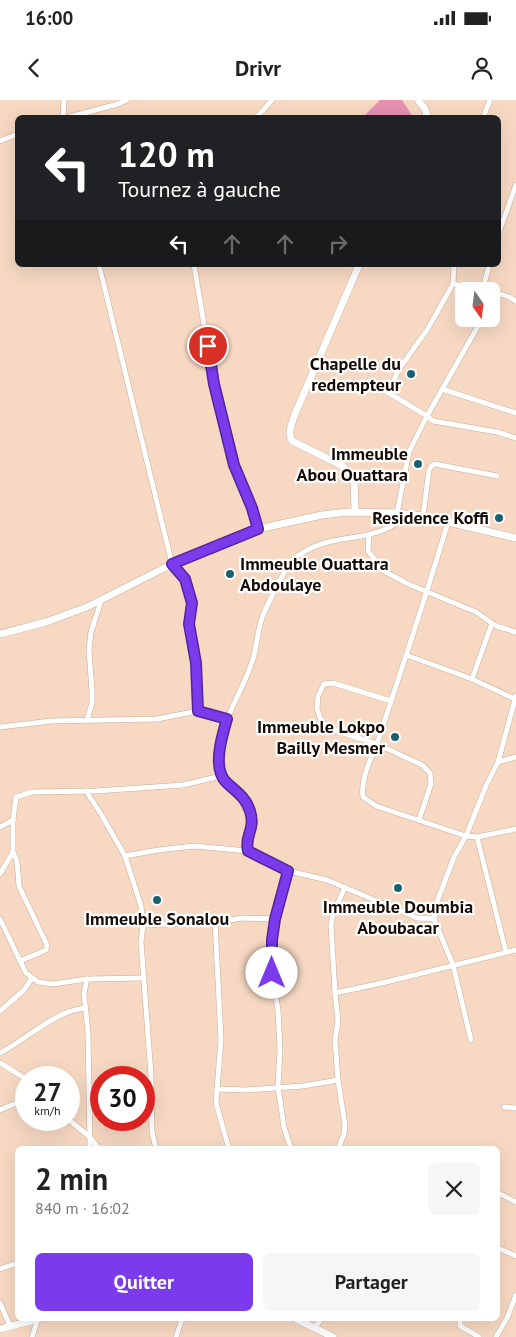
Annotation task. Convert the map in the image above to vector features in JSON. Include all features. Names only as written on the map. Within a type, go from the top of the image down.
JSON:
[{"type":"street","points":[[64,100],[64,115]]},
{"type":"street","points":[[76,115],[118,104],[126,100]]},
{"type":"street","points":[[259,115],[272,100]]},
{"type":"street","points":[[418,100],[427,115]]},
{"type":"street","points":[[484,115],[490,100]]},
{"type":"street","points":[[0,141],[15,135]]},
{"type":"street","points":[[501,226],[516,185]]},
{"type":"street","points":[[98,267],[172,564],[185,579],[192,603],[189,624],[196,663],[198,711]]},
{"type":"street","points":[[194,267],[214,384],[232,457],[258,529]]},
{"type":"street","points":[[355,512],[354,478],[343,466],[292,441],[289,436],[290,428],[358,267]]},
{"type":"street","points":[[388,393],[400,369],[427,330],[453,284],[454,267]]},
{"type":"street","points":[[485,282],[488,267]]},
{"type":"street","points":[[500,294],[516,301]]},
{"type":"street","points":[[248,851],[246,844],[253,824],[250,810],[244,798],[221,776],[219,764],[220,743],[227,719],[252,662],[262,618],[293,560],[318,544],[369,535],[392,527],[401,514],[409,452],[477,328]]},
{"type":"street","points":[[369,381],[427,416],[433,422],[497,432],[516,438]]},
{"type":"street","points":[[442,389],[516,413]]},
{"type":"street","points":[[423,516],[429,470],[432,465],[497,476]]},
{"type":"street","points":[[0,634],[46,622],[101,601],[172,564],[258,529],[322,515],[355,512],[423,516],[516,538]]},
{"type":"street","points":[[448,522],[377,744],[361,786],[363,796],[376,806],[466,836],[477,837],[516,829]]},
{"type":"street","points":[[369,535],[368,551],[384,570],[408,584],[476,612],[496,626],[516,632]]},
{"type":"street","points":[[87,720],[92,703],[89,649],[91,632],[101,601]]},
{"type":"street","points":[[472,679],[492,623]]},
{"type":"street","points":[[406,655],[516,697],[498,762],[466,836],[454,857],[434,919],[453,965],[471,1040]]},
{"type":"street","points":[[391,701],[334,683],[324,684],[318,696],[317,709],[321,720],[328,728],[377,744],[422,765],[430,773],[431,784],[419,820]]},
{"type":"street","points":[[0,727],[51,721],[157,719],[198,711],[227,719]]},
{"type":"street","points":[[498,762],[516,757]]},
{"type":"street","points":[[0,874],[12,852],[16,797],[22,794],[183,785],[221,776]]},
{"type":"street","points":[[86,791],[98,808],[125,856],[141,906],[143,925],[140,942],[151,1075],[152,1132],[155,1146]]},
{"type":"street","points":[[0,827],[13,820]]},
{"type":"street","points":[[477,837],[506,952]]},
{"type":"street","points":[[125,856],[194,846],[248,851],[288,871],[326,880],[417,918],[434,919]]},
{"type":"street","points":[[12,852],[18,861],[19,886],[47,945],[46,950],[20,961]]},
{"type":"street","points":[[288,871],[275,919],[272,940],[272,973],[278,1010],[280,1049],[278,1087],[284,1127],[290,1146]]},
{"type":"street","points":[[339,1146],[345,1126],[338,1080],[335,1040],[338,1021],[331,925],[333,914],[345,888]]},
{"type":"street","points":[[143,925],[215,922],[244,918],[275,919]]},
{"type":"street","points":[[0,919],[26,973],[38,982],[53,984],[87,978],[144,978]]},
{"type":"street","points":[[215,922],[221,1039],[216,1102],[228,1146]]},
{"type":"street","points":[[335,993],[516,950]]},
{"type":"street","points":[[0,1011],[24,990],[32,978]]},
{"type":"street","points":[[87,978],[84,993],[88,1033],[90,1146]]},
{"type":"street","points":[[0,1053],[56,1018],[74,1009],[85,1008]]},
{"type":"street","points":[[0,1063],[15,1072]]},
{"type":"street","points":[[218,1089],[247,1090],[303,1086],[338,1080]]},
{"type":"street","points":[[0,1110],[15,1104]]},
{"type":"street","points":[[504,1106],[516,1108]]},
{"type":"street","points":[[80,1129],[97,1146]]},
{"type":"street","points":[[500,1194],[516,1202]]},
{"type":"street","points":[[500,1249],[516,1256]]},
{"type":"street","points":[[0,1268],[15,1264]]},
{"type":"street","points":[[496,1337],[516,1295]]},
{"type":"street","points":[[0,1303],[10,1326]]},
{"type":"street","points":[[0,1329],[30,1321]]},
{"type":"street","points":[[32,1337],[37,1321]]},
{"type":"street","points":[[176,1337],[181,1321]]},
{"type":"street","points":[[300,1321],[333,1337]]},
{"type":"street","points":[[314,1321],[314,1327]]},
{"type":"street","points":[[314,1327],[319,1321]]},
{"type":"street","points":[[460,1321],[460,1326],[479,1337]]},
{"type":"shaded area","points":[[380,100],[402,100],[412,115],[365,115]]},
{"type":"place","name":"Chapelle du redempteur","points":[[411,374]]},
{"type":"place","name":"Immeuble Abou Ouattara","points":[[418,464]]},
{"type":"place","name":"Residence Koffi","points":[[499,518]]},
{"type":"place","name":"Immeuble Ouattara Abdoulaye","points":[[230,574]]},
{"type":"place","name":"Immeuble Lokpo Bailly Mesmer","points":[[395,737]]},
{"type":"place","name":"Immeuble Doumbia Aboubacar","points":[[398,888]]},
{"type":"place","name":"Immeuble Sonalou","points":[[157,900]]},
{"type":"route","points":[[208,346],[214,384],[234,465],[252,508],[258,529],[172,564],[185,579],[192,603],[189,624],[196,663],[198,711],[227,719],[220,743],[219,764],[221,776],[244,798],[250,810],[253,824],[246,844],[248,851],[288,871],[275,919],[272,940],[272,973]]}]
